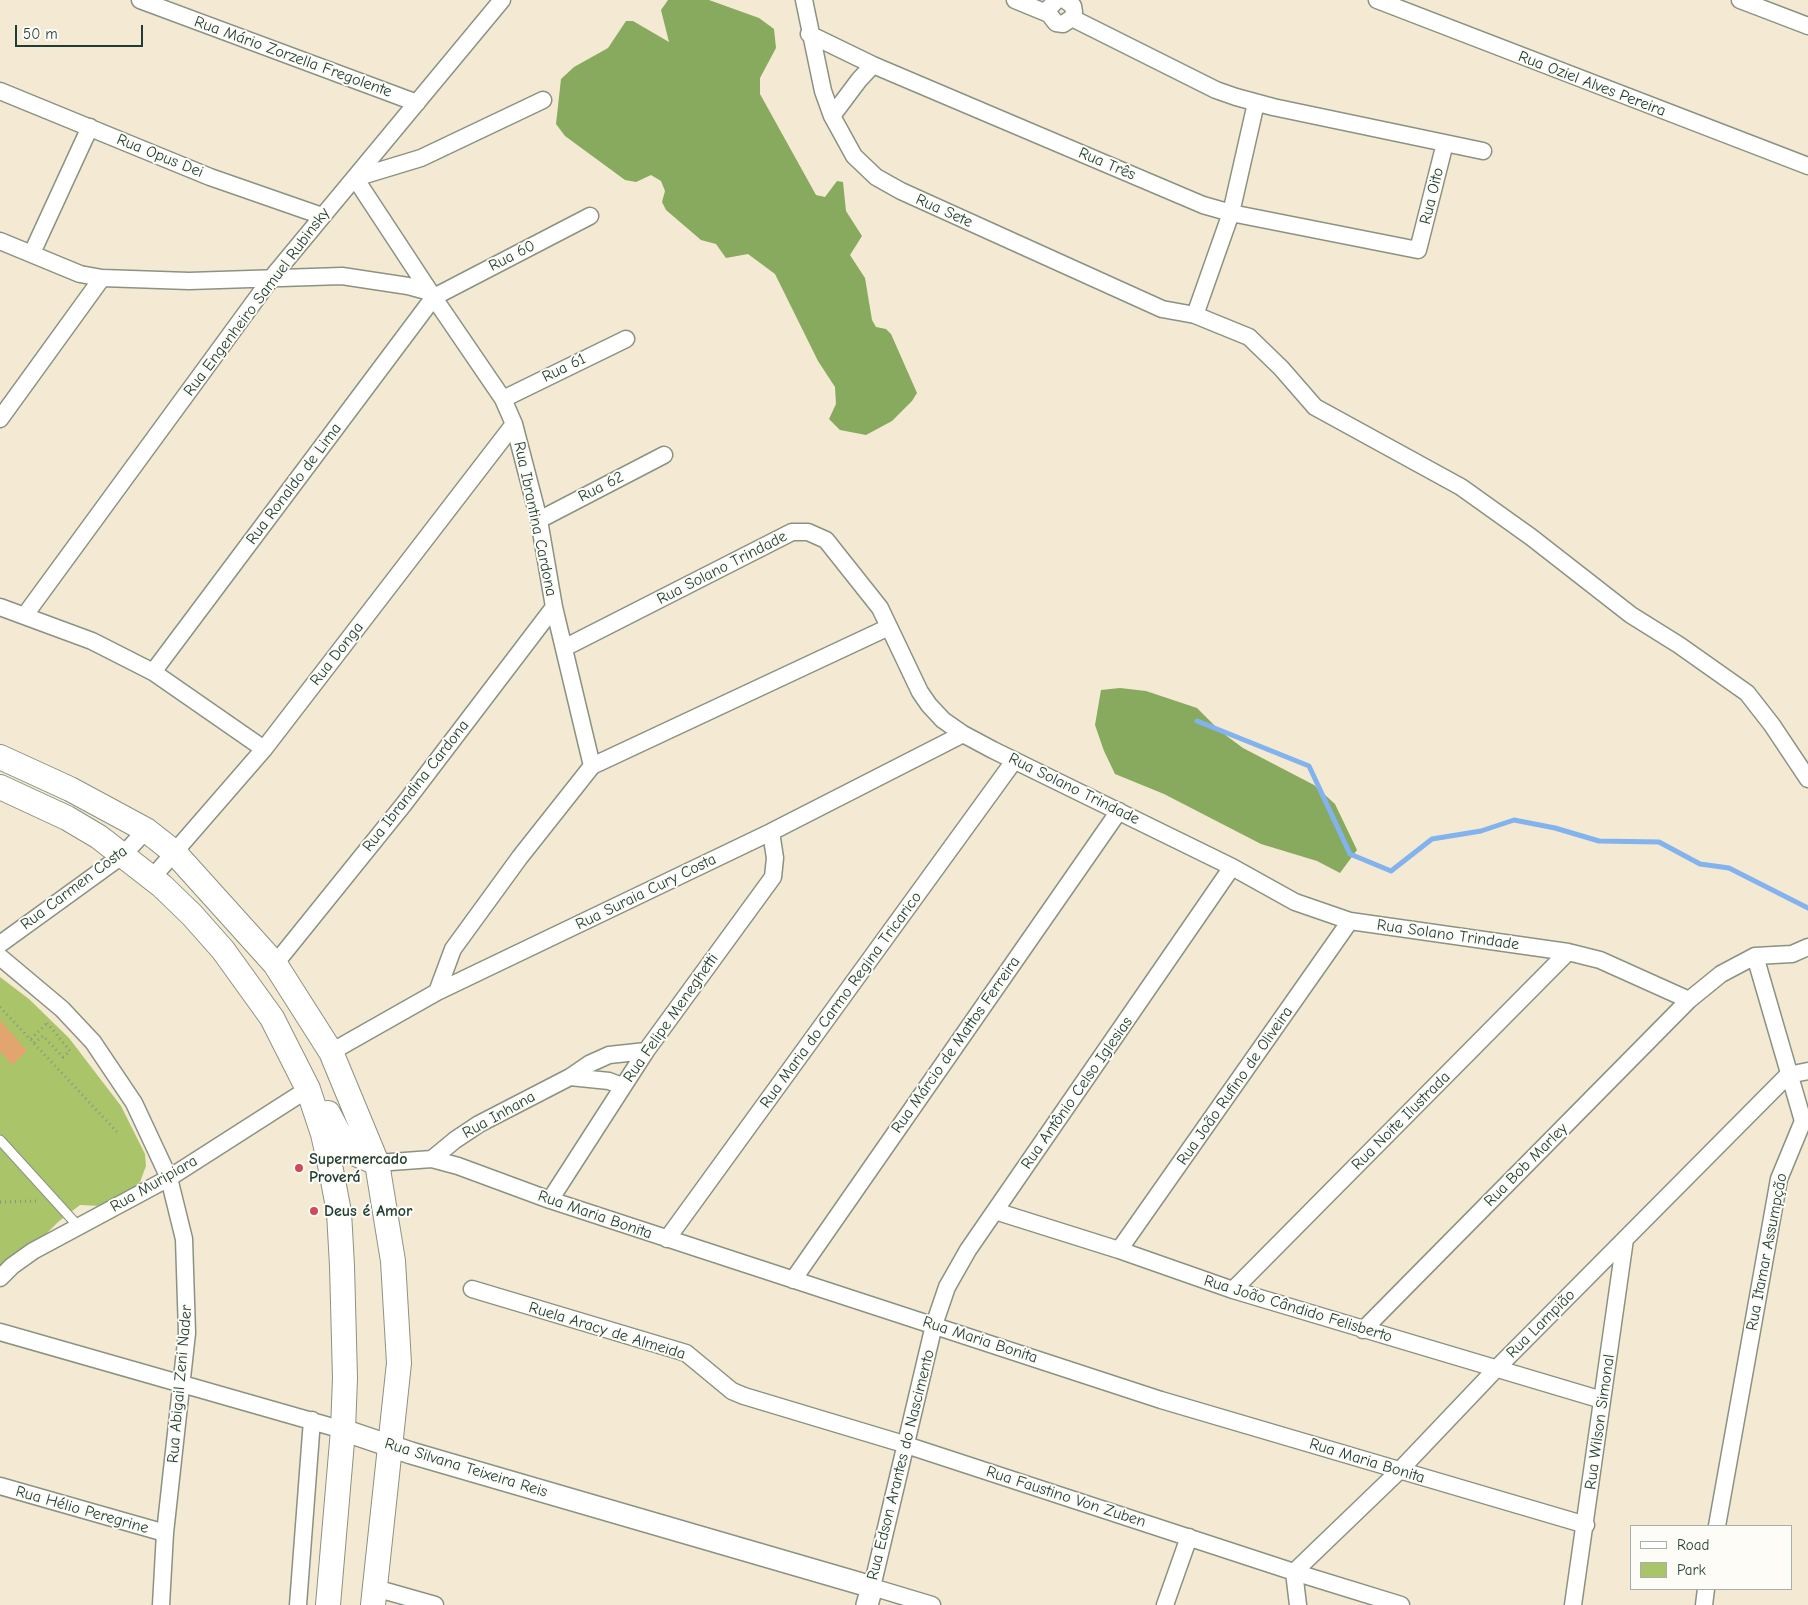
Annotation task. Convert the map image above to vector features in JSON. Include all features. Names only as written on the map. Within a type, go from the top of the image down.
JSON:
[{"type":"main road","points":[[0,757],[70,789],[146,830],[174,852],[275,964],[331,1052],[377,1163],[393,1261],[399,1363],[374,1597]]},
{"type":"main road","points":[[0,787],[67,818],[123,854],[192,915],[223,950],[272,1018],[308,1089],[323,1134],[339,1212],[345,1378],[343,1430],[328,1605]]},
{"type":"main road","points":[[308,1089],[317,1095],[323,1103],[345,1145],[358,1155],[377,1163]]},
{"type":"street","name":"Rua Mário Zorzella Fregolente","points":[[140,0],[417,103]]},
{"type":"street","name":"Rua Engenheiro Samuel Rubinsky","points":[[25,615],[273,276],[502,0]]},
{"type":"street","name":"Rua Sete","points":[[804,0],[809,34],[823,91],[832,116],[854,156],[865,168],[888,185],[1162,309],[1195,314],[1249,337],[1281,368],[1315,407],[1461,487],[1547,548],[1631,615],[1679,645],[1747,693],[1772,725],[1808,779]]},
{"type":"street","points":[[1015,0],[1053,7],[1056,23],[1068,22],[1072,18],[1073,6],[1065,0]]},
{"type":"street","name":"Rua Oziel Alves Pereira","points":[[1377,0],[1808,166]]},
{"type":"street","points":[[1740,0],[1808,26]]},
{"type":"street","points":[[1072,18],[1216,90],[1256,103],[1483,151]]},
{"type":"street","name":"Rua Três","points":[[809,34],[874,65],[1203,205],[1231,213],[1418,250]]},
{"type":"street","points":[[832,116],[859,80],[874,65]]},
{"type":"street","name":"Rua Opus Dei","points":[[0,91],[210,177],[322,216]]},
{"type":"street","points":[[355,178],[421,158],[542,100]]},
{"type":"street","points":[[1195,314],[1231,213],[1256,103]]},
{"type":"street","points":[[32,253],[90,127]]},
{"type":"street","name":"Rua Oito","points":[[1418,250],[1445,143]]},
{"type":"street","name":"Rua Ibrantina Cardona","points":[[355,178],[503,399],[514,424],[539,520],[554,607],[592,766]]},
{"type":"street","name":"Rua 60","points":[[432,294],[590,216]]},
{"type":"street","points":[[0,241],[80,274],[102,278],[189,281],[273,276],[342,276],[408,286],[432,294]]},
{"type":"street","points":[[0,419],[102,278]]},
{"type":"street","name":"Rua Ronaldo de Lima","points":[[153,672],[432,294]]},
{"type":"street","name":"Rua 61","points":[[503,399],[626,339]]},
{"type":"street","name":"Rua Donga","points":[[152,878],[264,749],[514,424]]},
{"type":"street","name":"Rua 62","points":[[539,520],[664,455]]},
{"type":"street","name":"Rua Solano Trindade","points":[[564,648],[792,532],[800,530],[826,540],[880,608],[920,692],[929,705],[943,720],[963,734],[1014,761],[1232,867],[1295,902],[1350,921],[1568,952],[1600,960],[1689,1000]]},
{"type":"street","points":[[0,607],[92,641],[153,672],[264,749]]},
{"type":"street","name":"Rua Ibrandina Cardona","points":[[275,964],[404,804],[554,607]]},
{"type":"street","points":[[437,992],[453,950],[520,857],[592,766],[889,627]]},
{"type":"street","name":"Rua Suraia Cury Costa","points":[[331,1052],[437,992],[771,832],[963,734]]},
{"type":"street","name":"Rua Maria do Carmo Regina Tricarico","points":[[667,1239],[1014,761]]},
{"type":"street","name":"Rua Márcio de Mattos Ferreira","points":[[793,1280],[1119,811]]},
{"type":"street","name":"Rua Carmen Costa","points":[[0,944],[123,854],[146,830]]},
{"type":"street","name":"Rua Felipe Meneghetti","points":[[550,1200],[646,1050],[773,877],[775,858],[771,832]]},
{"type":"street","name":"Rua Antônio Celso Iglesias","points":[[934,1325],[947,1287],[968,1250],[1232,867]]},
{"type":"street","name":"Rua João Rufino de Oliveira","points":[[1119,1250],[1350,921]]},
{"type":"street","points":[[1755,956],[1792,954],[1808,948]]},
{"type":"street","name":"Rua Noite Ilustrada","points":[[1234,1290],[1568,952]]},
{"type":"street","name":"Rua Bob Marley","points":[[1363,1330],[1689,1000],[1721,974],[1755,956]]},
{"type":"street","name":"Rua Itamar Assumpção","points":[[1718,1525],[1778,1179],[1806,1125],[1788,1074],[1755,956]]},
{"type":"street","name":"Rua Abigail Zeni Nader","points":[[0,957],[62,1009],[93,1042],[134,1104],[170,1178],[184,1239],[187,1285],[187,1333],[165,1533],[161,1605]]},
{"type":"street","name":"Rua Inhana","points":[[432,1159],[455,1140],[479,1124],[570,1077],[588,1064],[609,1055],[646,1050]]},
{"type":"street","points":[[1788,1074],[1808,1071]]},
{"type":"street","name":"Rua Lampião","points":[[1294,1572],[1399,1471],[1496,1369],[1788,1074]]},
{"type":"street","points":[[570,1077],[609,1081],[622,1086]]},
{"type":"street","name":"Rua Muripiara","points":[[0,1278],[12,1266],[34,1251],[170,1178],[308,1089]]},
{"type":"street","name":"Rua Maria Bonita","points":[[377,1163],[432,1159],[458,1166],[550,1200],[667,1239],[1161,1400],[1586,1525]]},
{"type":"street","name":"Rua João Cândido Felisberto","points":[[995,1211],[1119,1250],[1234,1290],[1602,1400]]},
{"type":"street","name":"Rua Wilson Simonal","points":[[1573,1605],[1626,1239]]},
{"type":"street","name":"Ruela Aracy de Almeida","points":[[472,1289],[686,1353],[732,1391]]},
{"type":"street","name":"Rua Edson Arantes do Nascimento","points":[[869,1596],[907,1445],[934,1325]]},
{"type":"street","name":"Rua Silvana Teixeira Reis","points":[[0,1332],[312,1420],[391,1447],[869,1596],[932,1605]]},
{"type":"street","name":"Rua Faustino Von Zuben","points":[[732,1391],[907,1445],[1294,1572],[1401,1605]]},
{"type":"street","points":[[298,1605],[312,1420]]},
{"type":"street","name":"Rua Hélio Peregrine","points":[[0,1486],[165,1533]]},
{"type":"street","points":[[1165,1605],[1189,1537]]},
{"type":"street","points":[[1294,1572],[1298,1605]]},
{"type":"street","points":[[1704,1605],[1706,1590]]},
{"type":"street","points":[[374,1597],[435,1605]]},
{"type":"lane","points":[[0,1140],[79,1227]]},
{"type":"path","points":[[0,1007],[117,1132]]},
{"type":"path","points":[[31,1040],[62,1009]]},
{"type":"path","points":[[34,1043],[42,1036],[64,1057],[70,1051],[47,1023]]},
{"type":"path","points":[[0,1202],[25,1203],[54,1199]]},
{"type":"green space","points":[[668,0],[709,0],[759,18],[774,29],[776,48],[760,78],[760,94],[816,195],[825,197],[837,181],[843,182],[846,211],[862,236],[850,255],[865,278],[872,320],[876,327],[886,329],[891,334],[917,393],[912,401],[892,421],[866,435],[840,430],[829,419],[836,404],[835,387],[818,361],[775,274],[748,254],[726,258],[716,244],[701,240],[666,210],[662,202],[665,191],[661,181],[651,175],[636,182],[625,180],[565,136],[556,124],[561,79],[574,67],[608,48],[626,21],[633,21],[669,42],[661,10]]},
{"type":"green space","points":[[1120,688],[1146,691],[1197,708],[1220,731],[1243,748],[1314,785],[1335,804],[1357,850],[1340,873],[1317,861],[1261,844],[1164,794],[1115,774],[1095,725],[1101,690]]},
{"type":"green space","points":[[0,977],[29,999],[69,1038],[121,1106],[145,1154],[146,1166],[140,1182],[130,1190],[101,1206],[80,1205],[44,1236],[21,1249],[0,1266]]},
{"type":"building","points":[[0,1020],[27,1051],[12,1065],[0,1051]]},
{"type":"waterway","points":[[1197,721],[1309,766],[1350,854],[1391,871],[1432,839],[1481,831],[1514,820],[1555,828],[1599,841],[1659,842],[1700,864],[1729,868],[1808,908]]},
{"type":"place","name":"Supermercado Proverá","points":[[299,1168]]},
{"type":"place","name":"Deus é Amor","points":[[314,1211]]}]
